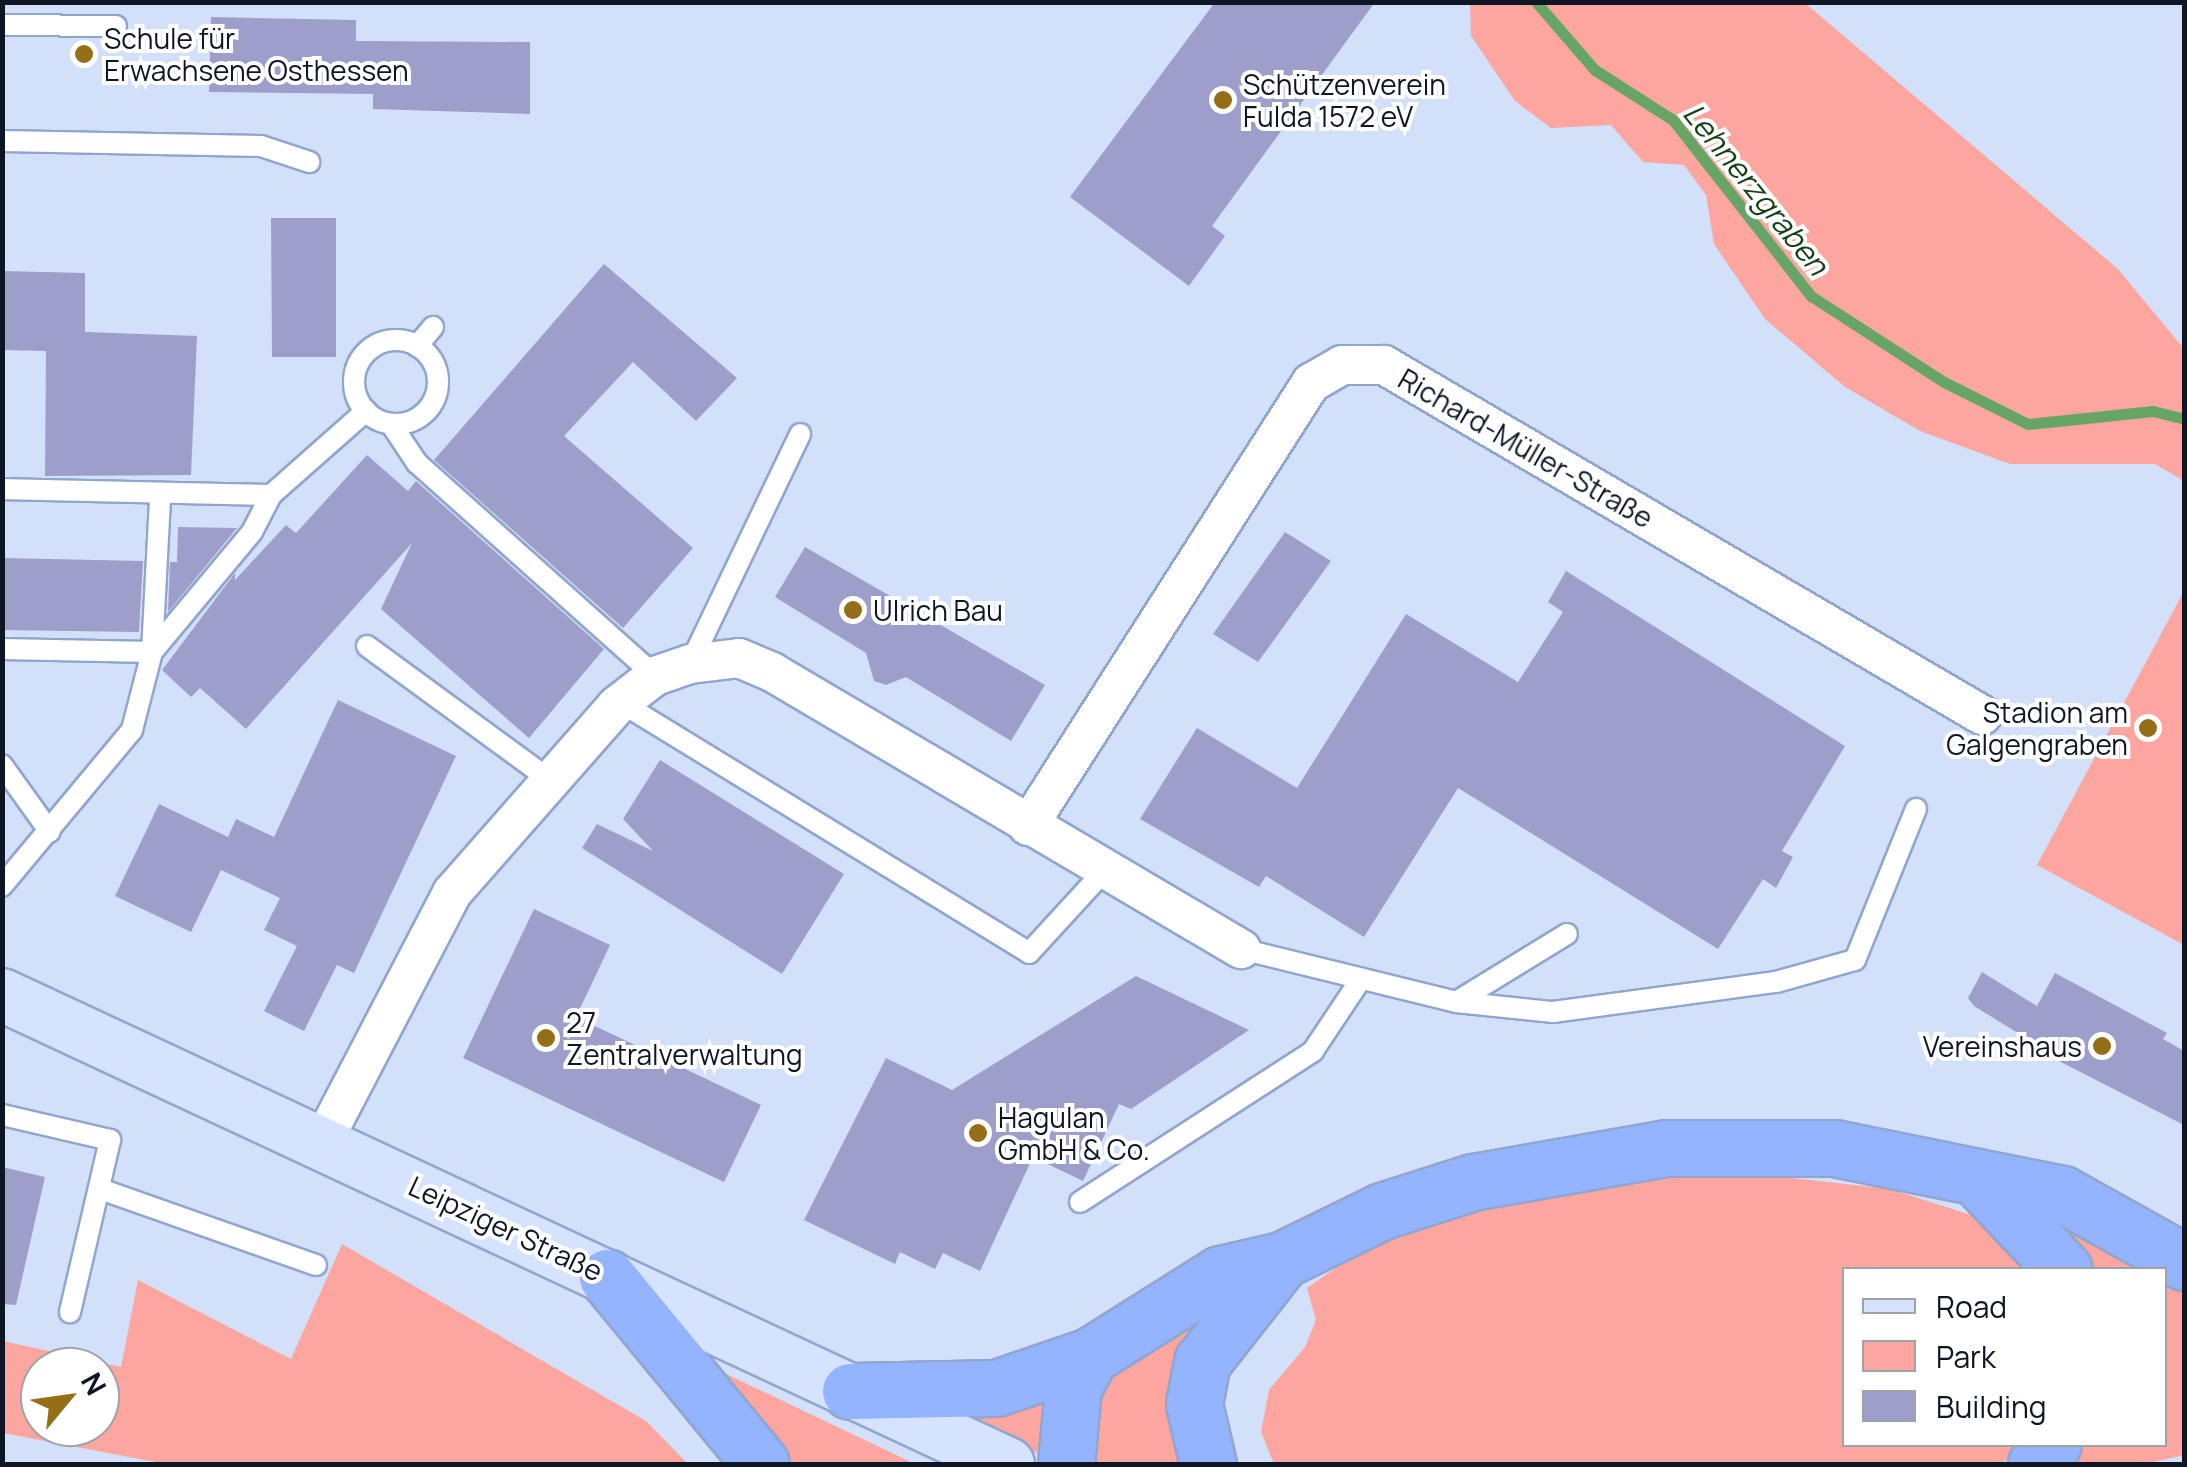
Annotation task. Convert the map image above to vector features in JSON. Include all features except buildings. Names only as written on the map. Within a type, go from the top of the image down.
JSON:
[{"type":"highway","points":[[850,1392],[996,1388],[1090,1356],[1232,1290],[1301,1250],[1473,1182],[1666,1148],[1834,1148],[2062,1194],[2184,1262]]},
{"type":"highway","points":[[1978,1179],[2061,1267]]},
{"type":"highway","points":[[607,1277],[761,1464]]},
{"type":"highway","points":[[1208,1464],[1194,1404],[1202,1362],[1232,1290]]},
{"type":"highway","points":[[1066,1464],[1066,1420],[1090,1356]]},
{"type":"main road","name":"Leipziger Straße","points":[[2,995],[1008,1464]]},
{"type":"street","name":"Richard-Müller-Straße","points":[[1028,826],[1312,384],[1342,365],[1384,365],[1982,715]]},
{"type":"street","points":[[323,1142],[452,894],[620,702],[672,670],[739,658],[772,672],[1241,949]]},
{"type":"lane","points":[[2,25],[116,26]]},
{"type":"lane","points":[[2,141],[261,146],[310,162]]},
{"type":"lane","points":[[418,346],[433,327]]},
{"type":"lane","points":[[391,424],[419,417],[436,394],[435,366],[418,346],[390,340],[364,355],[354,383],[366,410],[391,424],[417,463],[672,670],[800,434]]},
{"type":"lane","points":[[152,652],[252,532],[271,495],[366,410]]},
{"type":"lane","points":[[2,488],[160,497],[271,495]]},
{"type":"lane","points":[[2,886],[132,730],[152,652],[160,497]]},
{"type":"lane","points":[[367,646],[550,780]]},
{"type":"lane","points":[[2,649],[152,652]]},
{"type":"lane","points":[[620,702],[1029,952],[1105,870]]},
{"type":"lane","points":[[2,765],[50,832]]},
{"type":"lane","points":[[1241,949],[1456,1002],[1553,1012],[1776,982],[1855,960],[1916,809]]},
{"type":"lane","points":[[1456,1002],[1567,934]]},
{"type":"lane","points":[[1080,1202],[1312,1051],[1361,978]]},
{"type":"lane","points":[[2,1115],[110,1140],[70,1312]]},
{"type":"lane","points":[[100,1189],[316,1266]]},
{"type":"green space","points":[[1470,3],[1805,3],[2118,269],[2184,349],[2184,481],[2155,464],[2010,464],[1920,431],[1845,387],[1765,319],[1714,244],[1706,195],[1684,165],[1643,162],[1611,125],[1551,128],[1515,101],[1471,36]]},
{"type":"green space","name":"Stadion am Galgengraben","points":[[2184,591],[2184,945],[2037,865]]},
{"type":"green space","points":[[1720,1170],[1890,1189],[1977,1217],[2029,1267],[1842,1267],[1842,1447],[2021,1447],[1999,1464],[1274,1464],[1261,1432],[1269,1390],[1305,1347],[1316,1320],[1307,1288],[1359,1252],[1457,1217],[1628,1179]]},
{"type":"green space","points":[[2049,1217],[2069,1220],[2161,1267],[2085,1267]]},
{"type":"green space","points":[[342,1244],[646,1421],[688,1464],[166,1464],[77,1447],[120,1447],[120,1367],[138,1280],[291,1359]]},
{"type":"green space","points":[[2167,1270],[2184,1279],[2184,1455],[2145,1464],[2063,1464],[2076,1447],[2167,1447]]},
{"type":"green space","points":[[1224,1294],[1186,1464],[1086,1464],[1095,1399],[1118,1370]]},
{"type":"green space","points":[[3,1341],[30,1347],[20,1347],[20,1436],[3,1433]]},
{"type":"green space","points":[[701,1362],[915,1464],[792,1464],[697,1372]]},
{"type":"green space","points":[[1052,1388],[1047,1458],[956,1412]]},
{"type":"waterway","name":"Lehnerzgraben","points":[[1536,2],[1595,70],[1673,120],[1811,296],[1944,382],[2028,424],[2153,411],[2184,419]]},
{"type":"place","name":"Schule für Erwachsene Osthessen","points":[[84,54]]},
{"type":"place","name":"Schützenverein Fulda 1572 eV","points":[[1223,100]]},
{"type":"place","name":"Ulrich Bau","points":[[853,610]]},
{"type":"place","name":"Stadion am Galgengraben","points":[[2148,728]]},
{"type":"place","name":"27 Zentralverwaltung","points":[[546,1038]]},
{"type":"place","name":"Vereinshaus","points":[[2102,1046]]},
{"type":"place","name":"Hagulan GmbH & Co.","points":[[978,1133]]}]
